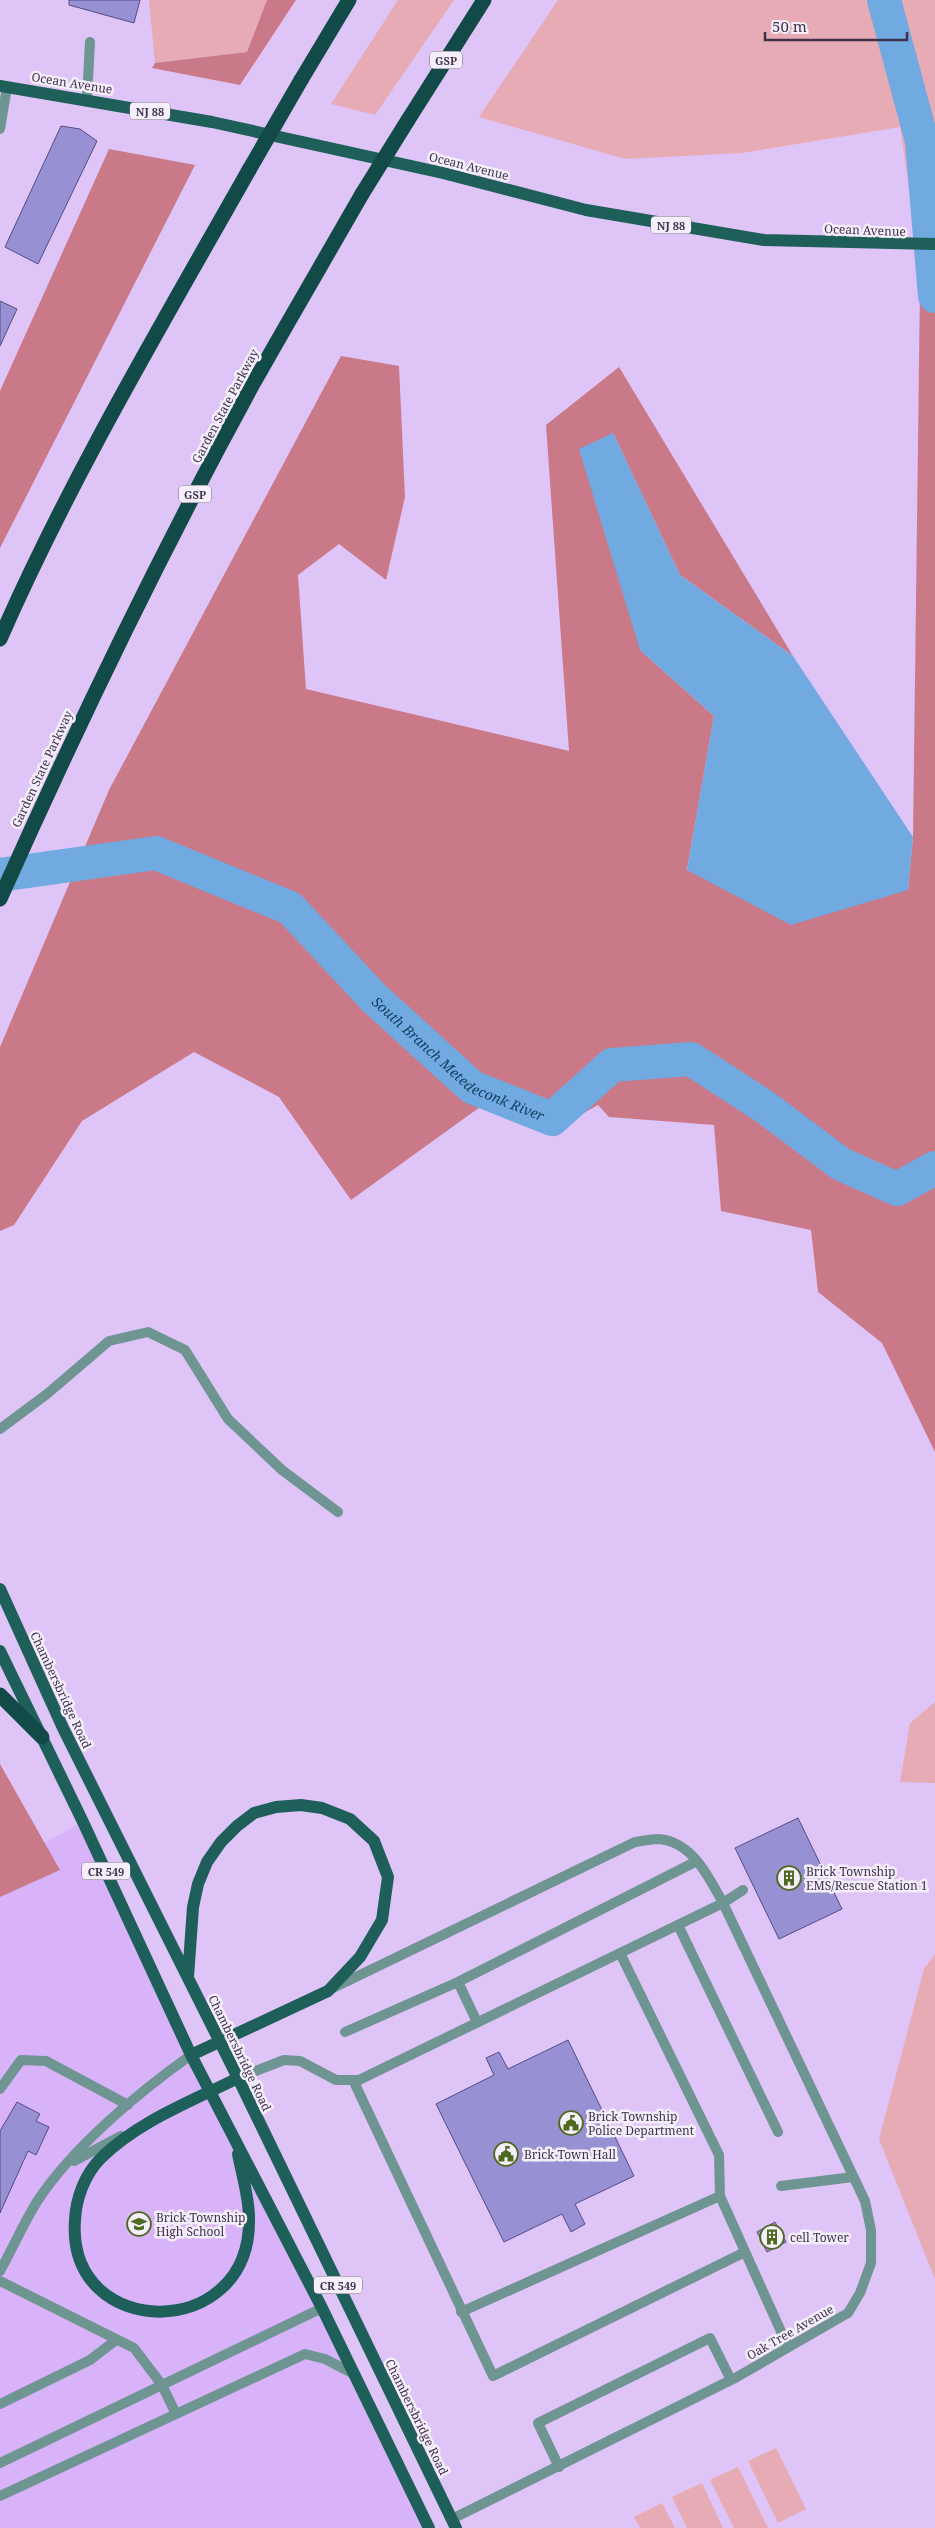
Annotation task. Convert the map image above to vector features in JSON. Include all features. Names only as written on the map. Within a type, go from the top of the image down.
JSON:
[{"type":"highway","points":[[0,639],[21,592],[100,436],[249,170],[350,0]]},
{"type":"highway","name":"Garden State Parkway","points":[[0,899],[84,713],[187,509],[253,385],[362,194],[484,0]]},
{"type":"highway","points":[[0,1695],[42,1737]]},
{"type":"main road","name":"Ocean Avenue","points":[[4,86],[212,122],[340,149],[586,210],[764,240],[904,245],[935,244]]},
{"type":"main road","name":"Chambersbridge Road","points":[[0,1590],[63,1728],[188,1977],[218,2043],[238,2078],[454,2523]]},
{"type":"main road","name":"CR 549","points":[[0,1651],[191,2054],[322,2308],[429,2528]]},
{"type":"main road","points":[[188,1977],[193,1907],[198,1884],[207,1862],[221,1842],[254,1813],[276,1807],[301,1805],[322,1808],[350,1819],[374,1842],[388,1877],[382,1920],[360,1958],[328,1991],[191,2054]]},
{"type":"main road","points":[[235,2140],[249,2217],[248,2232],[243,2254],[235,2271],[223,2286],[207,2300],[189,2309],[167,2313],[145,2311],[123,2304],[100,2289],[86,2274],[78,2254],[74,2233],[76,2202],[86,2180],[99,2159],[134,2130],[238,2078]]},
{"type":"lane","points":[[87,99],[90,42]]},
{"type":"lane","points":[[0,129],[4,86]]},
{"type":"lane","points":[[0,1429],[47,1394],[108,1341],[148,1332],[185,1350],[228,1419],[282,1470],[338,1512]]},
{"type":"lane","name":"Oak Tree Avenue","points":[[328,1991],[635,1842],[660,1839],[686,1849],[697,1861],[724,1903],[864,2201],[871,2230],[871,2263],[860,2293],[848,2313],[730,2380],[454,2523]]},
{"type":"lane","points":[[344,2032],[458,1982],[697,1861]]},
{"type":"lane","points":[[238,2078],[284,2060],[300,2061],[336,2080],[359,2080],[724,1903],[743,1890]]},
{"type":"lane","points":[[678,1925],[778,2132]]},
{"type":"lane","points":[[620,1953],[719,2155],[720,2196],[788,2348]]},
{"type":"lane","points":[[458,1982],[477,2022]]},
{"type":"lane","points":[[0,2271],[38,2200],[64,2166],[147,2086],[191,2054]]},
{"type":"lane","points":[[0,2089],[21,2060],[46,2061],[128,2105]]},
{"type":"lane","points":[[353,2080],[461,2312],[493,2376],[745,2252]]},
{"type":"lane","points":[[64,2166],[134,2130]]},
{"type":"lane","points":[[781,2186],[853,2177]]},
{"type":"lane","points":[[461,2312],[720,2196]]},
{"type":"lane","points":[[0,2280],[134,2348],[162,2385],[176,2414]]},
{"type":"lane","points":[[0,2463],[322,2308]]},
{"type":"lane","points":[[559,2467],[538,2423],[710,2338],[730,2380]]},
{"type":"lane","points":[[0,2404],[90,2360],[116,2340]]},
{"type":"lane","points":[[0,2496],[306,2354],[325,2359],[354,2374]]},
{"type":"shaded area","points":[[149,0],[267,0],[247,52],[155,63]]},
{"type":"shaded area","points":[[267,0],[296,0],[240,85],[152,68],[155,63],[247,52]]},
{"type":"shaded area","points":[[398,0],[454,0],[375,115],[331,104]]},
{"type":"shaded area","points":[[558,0],[935,0],[935,190],[930,195],[910,195],[900,127],[742,153],[625,159],[479,117]]},
{"type":"shaded area","points":[[109,149],[195,165],[0,548],[0,391]]},
{"type":"shaded area","points":[[920,285],[935,286],[935,1452],[882,1343],[818,1292],[811,1230],[721,1211],[714,1125],[609,1117],[598,1105],[582,1114],[487,1102],[351,1200],[279,1097],[194,1052],[82,1121],[14,1225],[0,1231],[0,1047],[109,790],[341,356],[399,366],[405,497],[386,580],[339,544],[298,575],[306,689],[569,751],[546,425],[619,367],[793,656],[680,575],[613,433],[640,650],[714,716],[687,870],[908,890],[913,837]]},
{"type":"shaded area","points":[[935,1702],[935,1783],[900,1782],[910,1723]]},
{"type":"shaded area","points":[[0,1764],[60,1870],[0,1897]]},
{"type":"shaded area","name":"Brick Township High School","points":[[83,1822],[429,2528],[0,2528],[0,1867]]},
{"type":"shaded area","points":[[935,1954],[935,2279],[879,2139],[924,1969]]},
{"type":"shaded area","points":[[776,2448],[806,2509],[778,2523],[748,2461]]},
{"type":"shaded area","points":[[738,2467],[768,2528],[734,2528],[710,2480]]},
{"type":"shaded area","points":[[702,2483],[723,2528],[687,2528],[672,2497]]},
{"type":"shaded area","points":[[662,2503],[675,2528],[640,2528],[634,2517]]},
{"type":"water","points":[[613,433],[680,575],[793,656],[913,837],[908,890],[791,925],[687,870],[714,716],[640,650],[579,449]]},
{"type":"building","points":[[69,0],[140,0],[134,23],[69,5]]},
{"type":"building","points":[[61,126],[80,129],[97,141],[38,264],[5,247]]},
{"type":"building","points":[[0,301],[17,309],[0,346]]},
{"type":"building","name":"Brick Township EMS/Rescue Station 1","points":[[798,1818],[842,1909],[779,1939],[735,1848]]},
{"type":"building","points":[[568,2040],[634,2176],[575,2204],[585,2224],[571,2232],[562,2214],[504,2242],[436,2104],[494,2075],[486,2058],[499,2052],[508,2069]]},
{"type":"building","points":[[17,2102],[40,2114],[36,2121],[49,2127],[36,2155],[28,2151],[0,2213],[0,2131]]},
{"type":"building","name":"cell Tower","points":[[775,2222],[786,2242],[767,2252],[757,2232]]},
{"type":"waterway","points":[[884,0],[922,141],[935,296]]},
{"type":"waterway","name":"South Branch Metedeconk River","points":[[0,875],[156,853],[290,908],[374,998],[472,1087],[552,1119],[612,1065],[691,1059],[765,1107],[841,1164],[897,1189],[935,1168]]},
{"type":"place","name":"Brick Township EMS/Rescue Station 1","points":[[789,1878]]},
{"type":"place","name":"Brick Township Police Department","points":[[571,2123]]},
{"type":"place","name":"Brick Town Hall","points":[[506,2154]]},
{"type":"place","name":"Brick Township High School","points":[[139,2224]]},
{"type":"place","name":"cell Tower","points":[[772,2237]]}]
